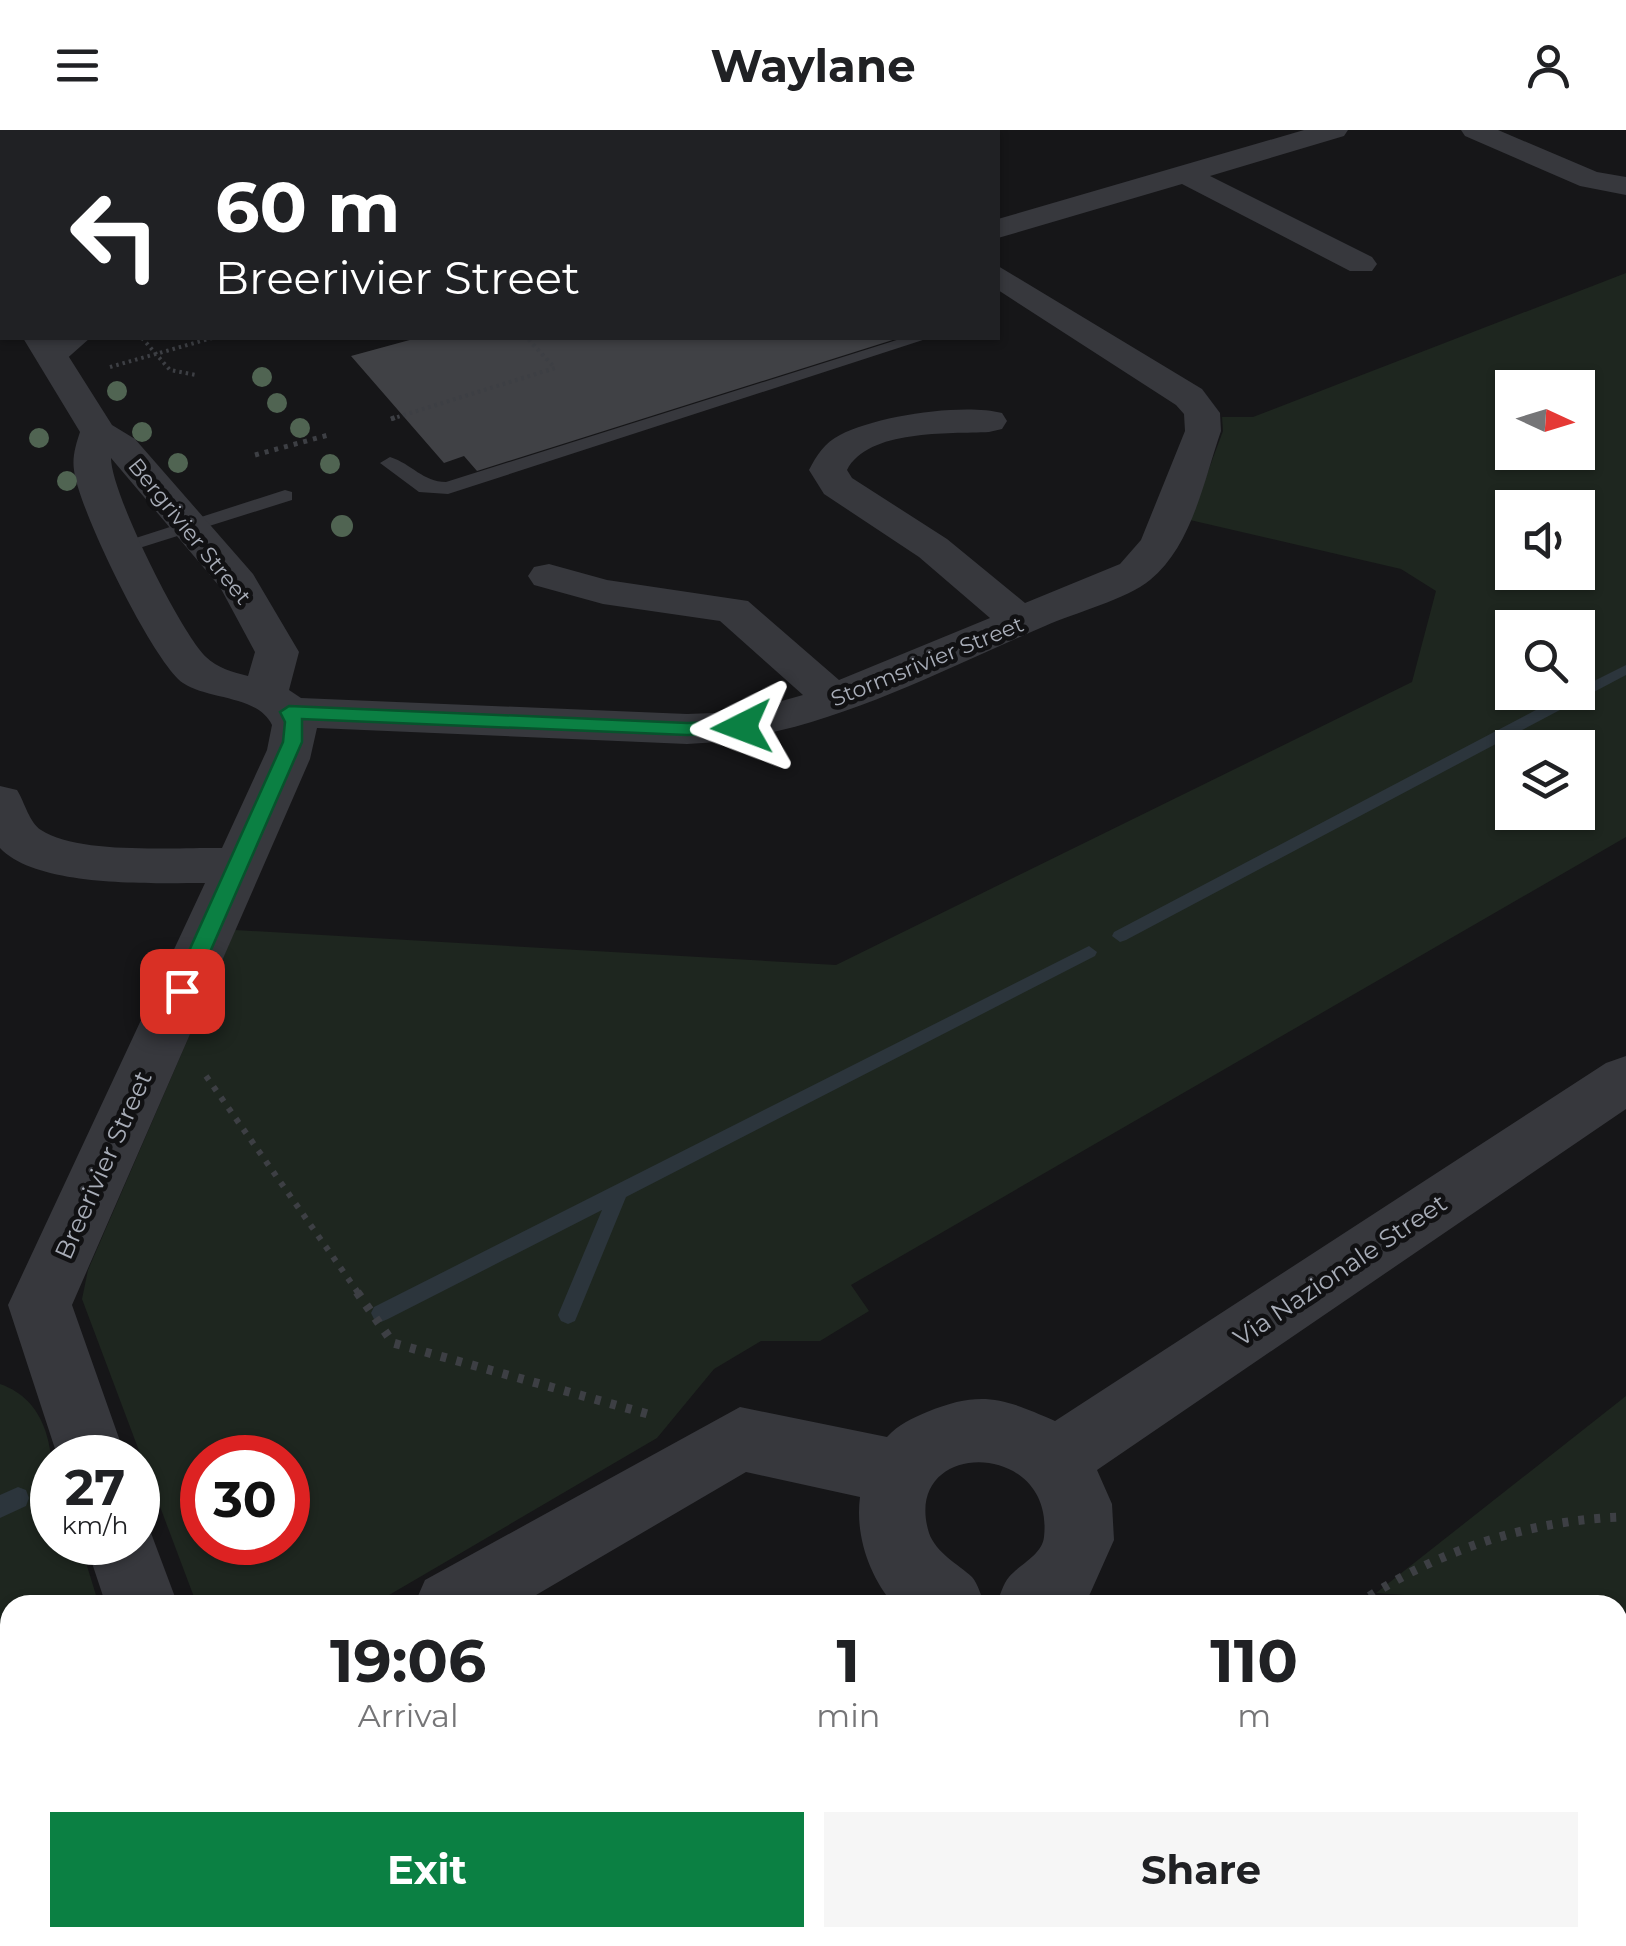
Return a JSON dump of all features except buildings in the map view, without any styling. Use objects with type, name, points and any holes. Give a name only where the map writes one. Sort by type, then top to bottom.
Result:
[{"type":"street","points":[[1000,229],[1334,130]]},
{"type":"street","points":[[1475,130],[1590,180],[1626,186]]},
{"type":"street","points":[[1184,174],[1361,264]]},
{"type":"street","name":"Stormsrivier Street","points":[[277,705],[714,729],[774,720],[834,699],[1119,581],[1146,564],[1160,544],[1204,422],[1188,397],[1000,277]]},
{"type":"street","name":"Bergrivier Street","points":[[57,352],[98,432],[122,447],[185,527],[238,583],[277,652],[277,705],[191,668],[125,545],[93,474],[98,432]]},
{"type":"street","points":[[989,421],[902,427],[845,448],[836,454],[828,470],[838,486],[934,548],[1022,622]]},
{"type":"street","points":[[549,576],[603,592],[733,610],[834,699]]},
{"type":"street","name":"Breerivier Street","points":[[80,1435],[20,1314],[168,1022],[292,742],[294,722],[277,705]]},
{"type":"street","points":[[0,802],[11,831],[24,843],[59,858],[239,866]]},
{"type":"street","name":"Via Nazionale Street","points":[[1054,1460],[1626,1079]]},
{"type":"street","points":[[934,1595],[903,1563],[892,1516],[902,1473],[919,1450],[943,1434],[972,1427],[1001,1430],[1030,1440],[1054,1460],[1072,1486],[1079,1548],[1068,1576],[1051,1595]]},
{"type":"street","points":[[467,1595],[740,1439],[902,1473]]},
{"type":"street","points":[[128,1565],[139,1595]]},
{"type":"lane","points":[[390,464],[426,488],[448,488],[914,340]]},
{"type":"lane","points":[[125,545],[285,496]]},
{"type":"path","points":[[143,340],[170,370],[196,374]]},
{"type":"path","points":[[57,352],[152,353],[204,340]]},
{"type":"path","points":[[391,419],[555,368],[530,340]]},
{"type":"path","points":[[255,455],[332,434]]},
{"type":"path","points":[[168,1022],[393,1343],[740,1439]]},
{"type":"path","points":[[1372,1595],[1396,1580],[1541,1525],[1582,1518],[1626,1518]]},
{"type":"shaded area","points":[[1626,273],[1626,837],[851,1285],[869,1311],[820,1341],[761,1341],[714,1369],[657,1438],[389,1595],[193,1595],[182,1565],[310,1565],[310,1435],[180,1435],[180,1560],[160,1507],[160,1435],[133,1435],[82,1299],[88,1270],[235,930],[836,965],[1412,682],[1436,591],[1401,569],[1190,520],[1223,431],[1222,417],[1253,417]]},
{"type":"shaded area","points":[[0,1384],[21,1395],[36,1411],[46,1435],[30,1435],[30,1565],[87,1565],[96,1595],[0,1595]]},
{"type":"shaded area","points":[[1626,1396],[1626,1595],[1376,1593]]},
{"type":"waterway","points":[[1120,936],[1626,669]]},
{"type":"waterway","points":[[381,1313],[1089,952]]},
{"type":"waterway","points":[[568,1315],[618,1193]]},
{"type":"waterway","points":[[0,1507],[18,1498]]},
{"type":"route","points":[[182,991],[292,742],[294,722],[289,712],[687,729],[742,727]]}]
